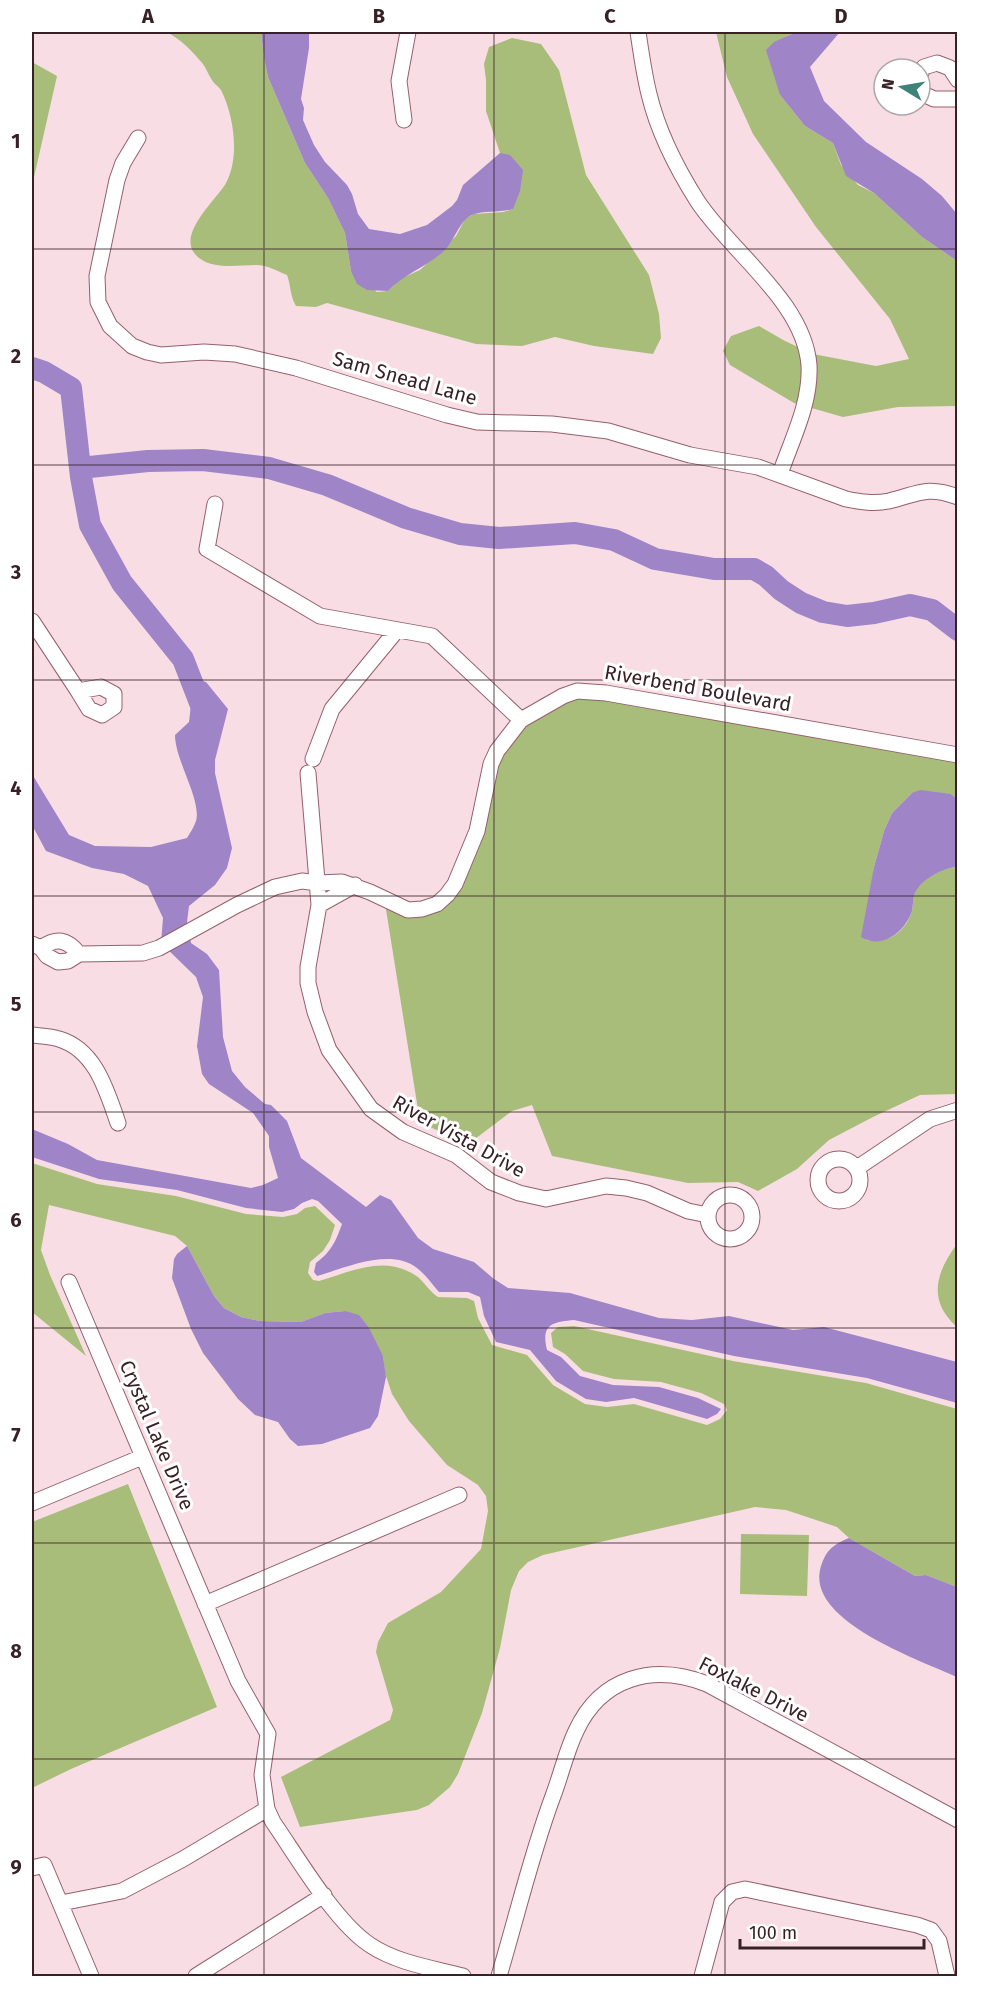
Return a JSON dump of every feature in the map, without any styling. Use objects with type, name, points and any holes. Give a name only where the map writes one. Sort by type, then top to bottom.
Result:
[{"type":"street","points":[[404,120],[399,81],[408,32]]},
{"type":"street","points":[[638,32],[651,103],[682,176],[721,233],[788,308],[802,334],[809,365],[808,392],[780,474]]},
{"type":"street","points":[[932,64],[936,63],[950,68],[957,80]]},
{"type":"street","points":[[932,98],[957,99]]},
{"type":"street","name":"Sam Snead Lane","points":[[138,138],[123,163],[115,187],[96,289],[98,302],[106,321],[120,337],[132,346],[161,355],[204,352],[235,354],[296,368],[447,415],[477,422],[552,424],[608,431],[690,455],[751,465],[846,500],[888,501],[930,490],[957,497]]},
{"type":"street","points":[[215,504],[207,549],[320,616],[432,636],[522,720]]},
{"type":"street","points":[[32,621],[78,691]]},
{"type":"street","name":"River Vista Drive","points":[[397,630],[332,709],[310,766],[319,905],[308,967],[308,983],[315,1012],[329,1050],[362,1099],[381,1118],[416,1140],[456,1155],[491,1182],[519,1193],[546,1199],[606,1186],[626,1188],[647,1193],[688,1211],[708,1215]]},
{"type":"street","name":"Riverbend Boulevard","points":[[36,946],[61,941],[71,944],[79,954],[143,953],[159,948],[275,887],[302,880],[355,885],[408,910],[422,909],[437,904],[455,884],[477,831],[497,751],[522,720],[563,696],[577,692],[591,691],[957,755]]},
{"type":"street","points":[[319,905],[355,885]]},
{"type":"street","points":[[32,1035],[58,1039],[72,1044],[83,1053],[99,1076],[118,1123]]},
{"type":"street","points":[[857,1168],[930,1119],[957,1110]]},
{"type":"street","name":"Crystal Lake Drive","points":[[69,1282],[243,1691],[268,1734],[262,1775],[267,1809],[273,1822],[324,1895],[350,1928],[369,1945],[396,1957],[462,1977]]},
{"type":"street","points":[[32,1503],[142,1457]]},
{"type":"street","points":[[205,1604],[459,1495]]},
{"type":"street","name":"Foxlake Drive","points":[[499,1977],[540,1828],[575,1732],[594,1703],[608,1691],[632,1679],[658,1673],[674,1674],[706,1684],[957,1821]]},
{"type":"street","points":[[61,1903],[122,1892],[267,1809]]},
{"type":"street","points":[[32,1868],[44,1865],[91,1977]]},
{"type":"street","points":[[702,1977],[722,1902],[732,1892],[745,1889],[917,1925],[931,1930],[939,1941],[947,1977]]},
{"type":"street","points":[[196,1977],[324,1895]]},
{"type":"green space","points":[[166,32],[261,32],[268,77],[305,163],[328,198],[345,233],[351,271],[377,292],[388,291],[402,278],[420,270],[456,236],[465,219],[474,214],[513,209],[500,153],[486,111],[484,64],[489,47],[512,38],[541,44],[559,70],[586,175],[649,275],[659,314],[661,338],[653,354],[594,346],[555,337],[522,346],[476,344],[327,303],[316,307],[296,306],[287,275],[260,265],[224,266],[201,259],[191,246],[191,236],[201,216],[226,183],[233,161],[234,136],[226,100],[221,90],[203,64],[186,46]]},
{"type":"green space","points":[[716,32],[797,32],[786,37],[780,95],[805,126],[833,143],[841,165],[858,185],[874,193],[922,237],[957,261],[957,406],[898,407],[843,417],[794,403],[730,365],[723,351],[731,336],[759,326],[813,354],[876,366],[909,359],[890,319],[816,227],[753,134],[727,77]]},
{"type":"green space","points":[[32,62],[57,76],[32,186]]},
{"type":"green space","points":[[568,686],[706,704],[957,753],[957,799],[951,794],[912,793],[892,813],[884,831],[874,867],[866,940],[881,940],[900,931],[909,919],[918,887],[933,875],[957,867],[957,1094],[920,1095],[873,1117],[829,1140],[797,1169],[758,1191],[738,1182],[688,1183],[552,1156],[532,1105],[512,1111],[467,1145],[420,1122],[384,897],[416,903],[436,897],[444,891],[520,715],[542,698]]},
{"type":"green space","points":[[32,1163],[97,1184],[176,1196],[246,1214],[283,1217],[315,1206],[335,1225],[323,1251],[310,1262],[308,1273],[313,1280],[319,1281],[369,1267],[393,1267],[406,1270],[418,1277],[438,1297],[467,1298],[474,1301],[478,1318],[492,1345],[527,1355],[553,1385],[585,1404],[607,1407],[634,1404],[707,1425],[720,1419],[727,1410],[724,1404],[701,1393],[661,1382],[614,1379],[583,1371],[565,1354],[553,1347],[551,1333],[558,1327],[574,1326],[733,1361],[866,1383],[957,1409],[957,1587],[926,1575],[915,1576],[849,1538],[837,1527],[786,1510],[755,1507],[543,1555],[528,1562],[519,1571],[511,1590],[500,1648],[482,1713],[458,1774],[450,1787],[429,1805],[417,1810],[300,1827],[281,1777],[390,1720],[393,1710],[376,1652],[378,1642],[388,1623],[441,1592],[481,1549],[488,1511],[486,1496],[478,1485],[447,1465],[409,1421],[392,1394],[385,1373],[383,1356],[345,1311],[325,1313],[301,1322],[260,1321],[241,1317],[224,1308],[214,1296],[187,1246],[175,1236],[49,1205],[41,1250],[86,1356],[32,1312]]},
{"type":"green space","points":[[957,1244],[957,1327],[941,1307],[938,1286],[944,1265]]},
{"type":"green space","points":[[128,1484],[217,1707],[32,1788],[32,1522]]},
{"type":"green space","points":[[741,1534],[809,1535],[807,1596],[740,1594]]},
{"type":"shaded area","points":[[261,32],[309,32],[309,48],[301,99],[304,108],[303,120],[314,145],[325,162],[347,185],[358,214],[369,229],[400,234],[427,225],[452,206],[463,185],[500,153],[510,155],[523,170],[520,191],[513,209],[472,215],[460,226],[444,251],[388,291],[367,290],[357,284],[351,271],[345,233],[328,198],[305,163],[268,77]]},
{"type":"shaded area","points":[[797,32],[840,32],[810,67],[824,101],[866,142],[922,179],[942,196],[957,214],[957,261],[922,237],[874,193],[846,176],[833,143],[805,126],[780,95],[766,50],[774,42]]},
{"type":"shaded area","points":[[194,679],[206,682],[228,709],[215,760],[215,773],[232,848],[227,868],[215,885],[189,906],[187,922],[191,943],[207,954],[219,970],[223,1037],[232,1071],[245,1087],[265,1104],[271,1105],[287,1121],[301,1158],[366,1207],[380,1195],[391,1200],[418,1238],[433,1249],[474,1262],[508,1288],[570,1293],[659,1318],[692,1320],[729,1316],[793,1330],[824,1327],[957,1362],[957,1403],[867,1378],[734,1356],[574,1320],[559,1322],[547,1330],[545,1342],[547,1350],[561,1357],[580,1376],[613,1385],[659,1387],[698,1398],[721,1409],[707,1419],[634,1398],[606,1402],[586,1399],[556,1381],[530,1350],[496,1342],[484,1316],[480,1297],[468,1292],[439,1292],[420,1270],[406,1262],[394,1259],[367,1261],[317,1276],[314,1272],[316,1263],[332,1246],[342,1224],[318,1201],[312,1199],[294,1209],[282,1212],[246,1208],[177,1190],[99,1179],[32,1157],[32,1129],[68,1144],[97,1160],[251,1188],[278,1178],[269,1147],[269,1136],[253,1113],[209,1084],[202,1074],[197,1046],[203,997],[196,977],[161,943],[163,918],[148,886],[124,874],[92,868],[46,851],[32,825],[32,774],[69,835],[95,846],[151,847],[187,838],[196,821],[197,813],[179,756],[175,735],[189,722]]},
{"type":"shaded area","points":[[920,790],[951,794],[957,799],[957,867],[939,872],[922,883],[915,893],[909,919],[892,937],[885,940],[869,940],[861,937],[874,867],[884,831],[892,813],[912,793]]},
{"type":"shaded area","points":[[187,1246],[214,1296],[224,1308],[241,1317],[260,1321],[301,1322],[325,1313],[345,1311],[359,1315],[369,1328],[383,1356],[386,1377],[378,1416],[370,1428],[322,1444],[298,1446],[278,1422],[255,1415],[238,1399],[203,1353],[191,1329],[172,1278],[174,1259]]},
{"type":"shaded area","points":[[849,1538],[915,1576],[926,1575],[957,1587],[957,1677],[870,1637],[832,1606],[821,1589],[820,1570],[830,1550]]},
{"type":"waterway","points":[[32,368],[44,372],[71,388],[81,477],[90,525],[122,583],[183,659],[204,713]]},
{"type":"waterway","points":[[80,468],[148,461],[203,460],[269,468],[327,485],[406,518],[460,534],[499,538],[575,533],[614,540],[655,559],[714,569],[754,569],[801,603],[823,612],[847,616],[910,605],[932,610],[958,630]]}]
